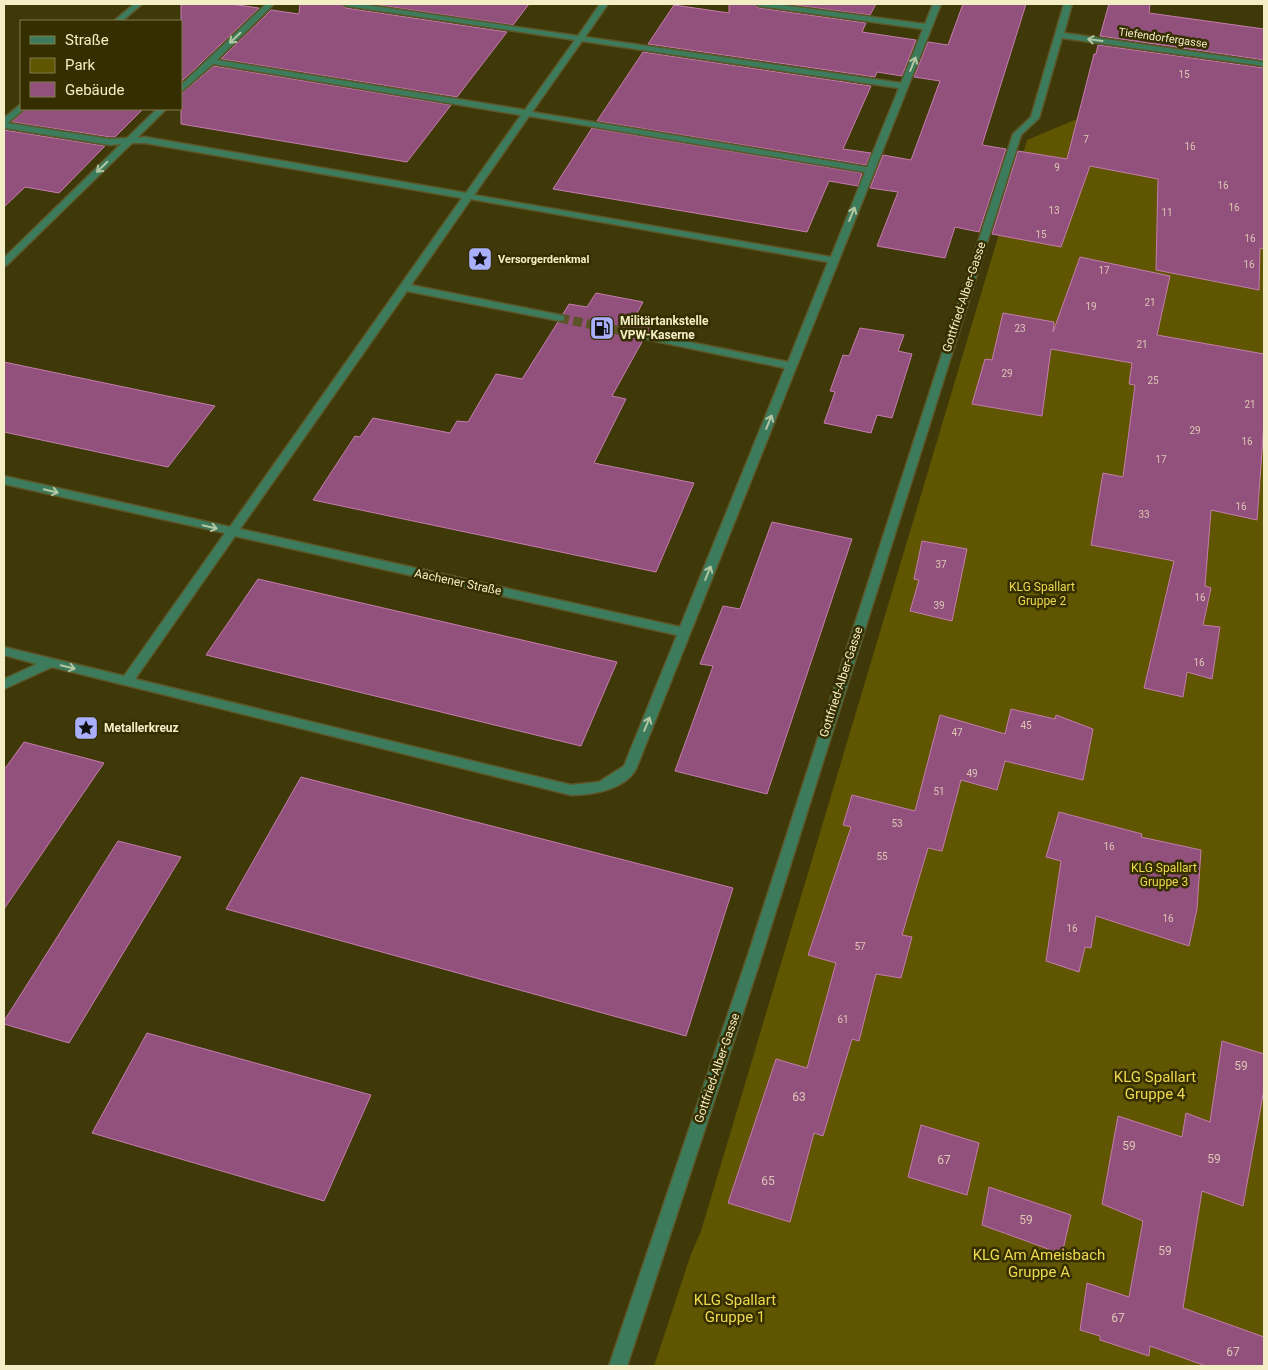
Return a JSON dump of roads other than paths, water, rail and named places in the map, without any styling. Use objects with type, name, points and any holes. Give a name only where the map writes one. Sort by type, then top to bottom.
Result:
[{"type":"street","points":[[119,20],[138,4]]},
{"type":"street","points":[[182,89],[270,4]]},
{"type":"street","points":[[346,4],[904,86]]},
{"type":"street","points":[[126,682],[604,4]]},
{"type":"street","points":[[759,4],[928,27]]},
{"type":"street","points":[[4,651],[571,790],[595,790],[616,780],[629,769],[937,4]]},
{"type":"street","name":"Gottfried-Alber-Gasse","points":[[618,1366],[754,955],[1017,134],[1035,118],[1068,4]]},
{"type":"street","name":"Tiefendorfergasse","points":[[1059,34],[1264,64]]},
{"type":"street","points":[[211,61],[870,170]]},
{"type":"street","points":[[4,124],[20,108]]},
{"type":"street","points":[[4,263],[161,110]]},
{"type":"street","points":[[4,124],[110,142],[145,140],[834,260]]},
{"type":"street","points":[[404,287],[560,318]]},
{"type":"street","points":[[645,336],[792,366]]},
{"type":"street","name":"Aachener Straße","points":[[4,480],[684,632]]},
{"type":"street","points":[[4,684],[50,663]]},
{"type":"tunnel","points":[[560,318],[645,336]]},
{"type":"place","name":"Versorgerdenkmal","points":[[480,259]]},
{"type":"place","name":"Militärtankstelle VPW-Kaserne","points":[[602,328]]},
{"type":"place","name":"Metallerkreuz","points":[[86,728]]},
{"type":"park label","name":"KLG Spallart Gruppe 2","points":[[1042,594]]},
{"type":"park label","name":"KLG Spallart Gruppe 3","points":[[1164,875]]},
{"type":"park label","name":"KLG Spallart Gruppe 4","points":[[1155,1086]]},
{"type":"park label","name":"KLG Am Ameisbach Gruppe A","points":[[1039,1264]]},
{"type":"park label","name":"KLG Spallart Gruppe 1","points":[[735,1308]]}]
